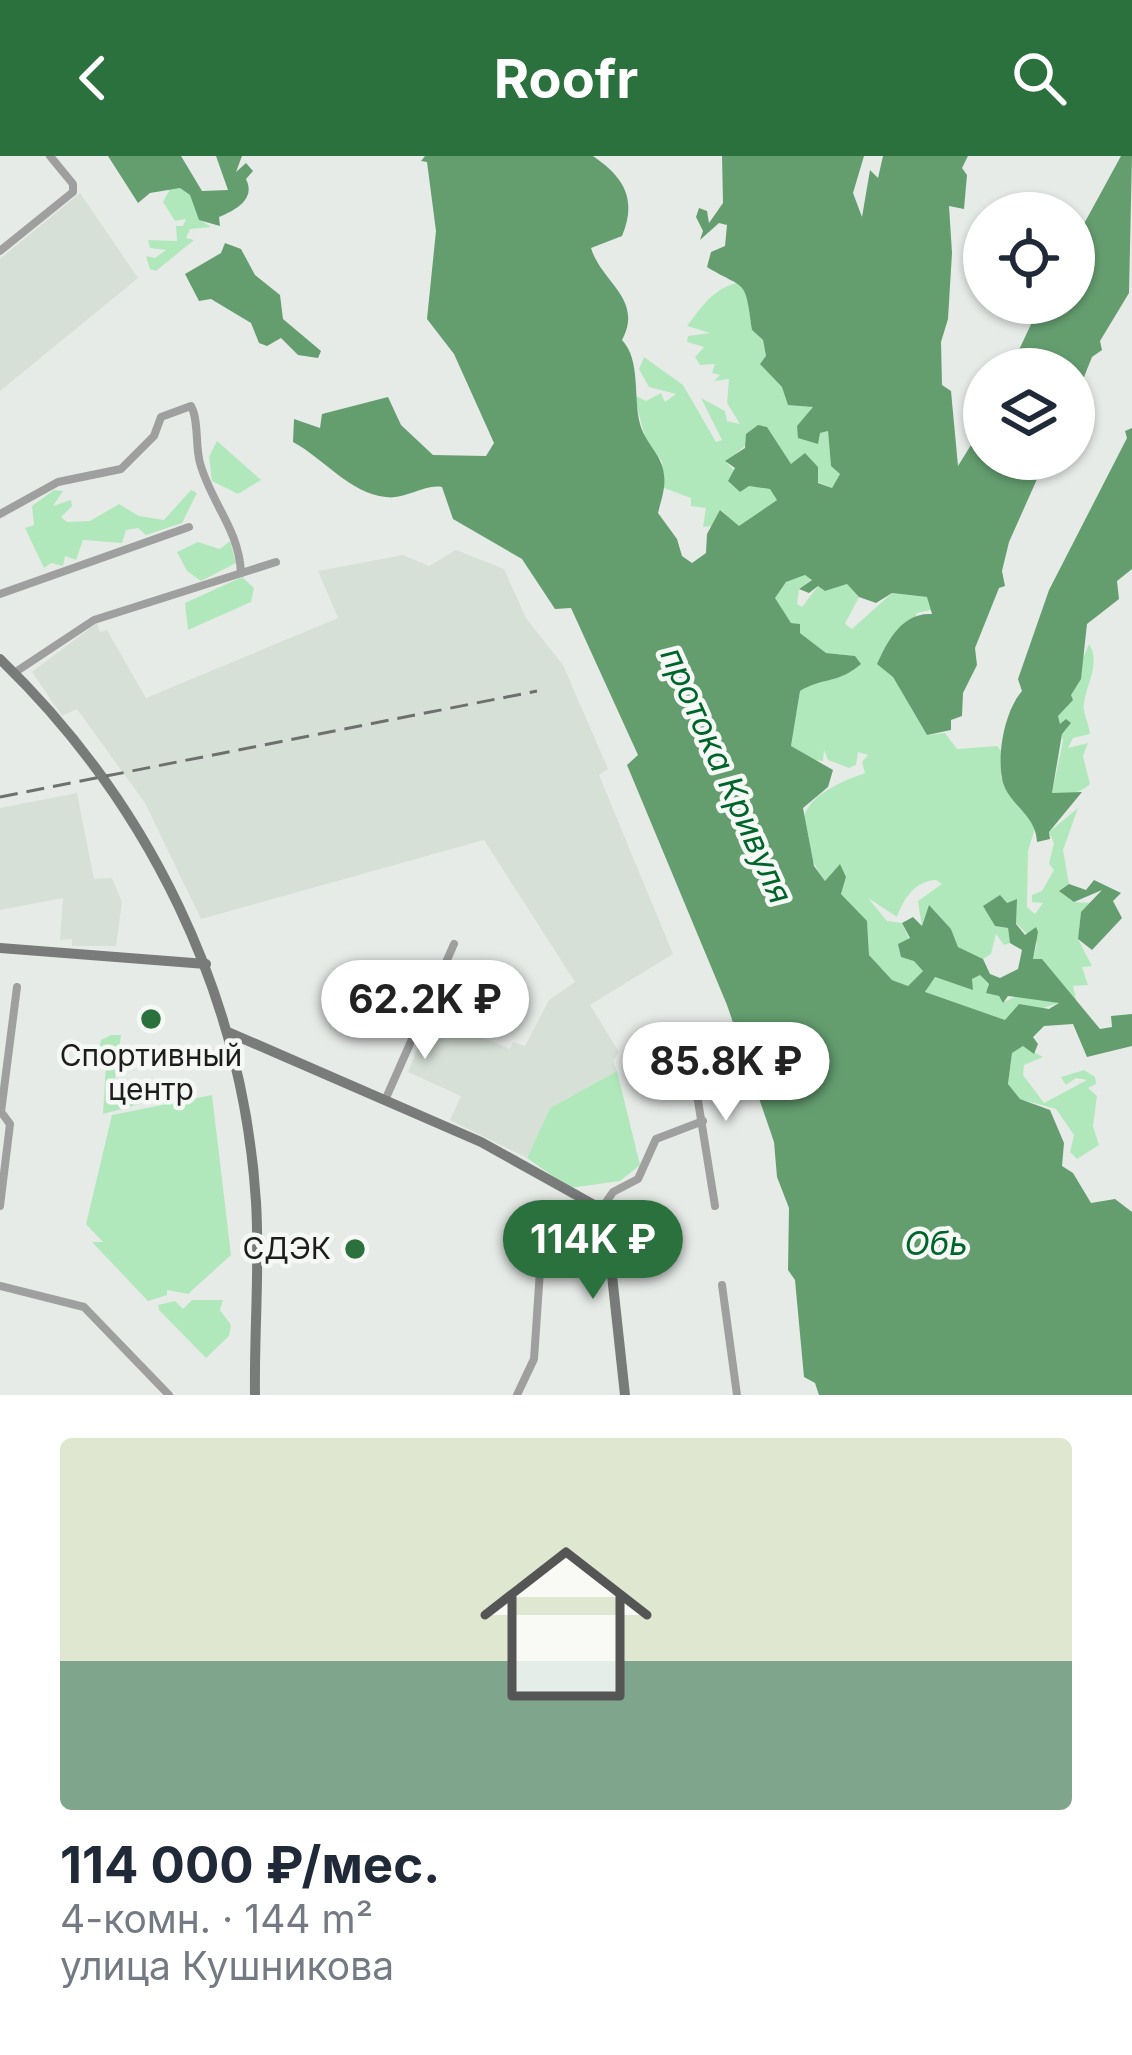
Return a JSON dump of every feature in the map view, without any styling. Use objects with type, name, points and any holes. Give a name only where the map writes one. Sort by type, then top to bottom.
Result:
[{"type":"street","points":[[0,251],[73,192],[74,184],[50,156]]},
{"type":"street","points":[[0,514],[58,482],[121,469],[154,436],[161,417],[191,406],[198,458],[208,490],[233,529],[241,573]]},
{"type":"street","points":[[0,594],[189,527]]},
{"type":"street","points":[[14,673],[94,620],[276,562]]},
{"type":"street","points":[[0,659],[84,750],[125,809],[206,964],[242,1093],[256,1202],[253,1395]]},
{"type":"street","points":[[386,1098],[454,944]]},
{"type":"street","points":[[0,948],[206,964]]},
{"type":"street","points":[[0,1206],[10,1124],[1,1112],[17,987]]},
{"type":"street","points":[[228,1031],[501,1152],[602,1208],[610,1227],[625,1395]]},
{"type":"street","points":[[678,1047],[694,1076],[715,1206]]},
{"type":"street","points":[[602,1208],[613,1192],[638,1179],[651,1146],[661,1136],[703,1121]]},
{"type":"street","points":[[518,1395],[534,1359],[541,1256]]},
{"type":"street","points":[[722,1285],[737,1395]]},
{"type":"street","points":[[0,1286],[84,1307],[169,1395]]},
{"type":"shaded area","points":[[180,188],[190,195],[199,219],[211,227],[190,229],[186,238],[194,240],[156,271],[150,269],[146,256],[155,258],[166,250],[150,248],[148,240],[177,241],[176,226],[183,226],[186,219],[175,221],[163,202],[170,189]]},
{"type":"shaded area","points":[[80,193],[138,278],[0,391],[0,259]]},
{"type":"shaded area","points":[[737,283],[746,289],[752,330],[763,340],[766,357],[761,364],[799,404],[813,407],[807,418],[820,433],[828,431],[831,466],[840,474],[832,488],[818,482],[818,467],[805,454],[791,465],[767,427],[726,462],[749,486],[771,489],[778,499],[739,527],[721,510],[712,526],[703,527],[706,508],[691,506],[691,498],[664,488],[662,461],[647,445],[634,395],[646,401],[661,393],[665,402],[676,394],[649,387],[639,369],[644,357],[683,385],[716,442],[722,440],[701,398],[725,411],[727,421],[740,424],[727,403],[729,379],[714,381],[720,375],[712,373],[715,364],[700,365],[695,357],[704,347],[687,342],[688,336],[710,333],[687,326],[714,295]]},
{"type":"shaded area","points":[[217,441],[261,480],[238,494],[212,481],[209,457]]},
{"type":"shaded area","points":[[54,490],[63,491],[53,506],[71,500],[72,506],[61,517],[67,522],[90,521],[119,504],[139,516],[164,520],[191,490],[197,493],[182,523],[146,535],[138,528],[126,530],[122,543],[83,540],[76,560],[65,556],[63,566],[51,563],[44,568],[25,528],[34,525],[32,506]]},
{"type":"shaded area","points":[[230,541],[236,563],[201,581],[187,571],[177,552],[198,542],[220,549]]},
{"type":"shaded area","points":[[456,550],[504,569],[526,618],[563,665],[608,769],[599,775],[673,954],[590,1005],[619,1052],[613,1061],[617,1071],[550,1108],[527,1158],[450,1120],[461,1096],[408,1072],[431,1016],[510,1049],[513,1042],[525,1046],[549,1000],[575,982],[484,840],[201,919],[145,803],[77,709],[62,716],[32,672],[97,623],[100,632],[107,630],[146,698],[338,618],[318,571],[403,555],[429,566]]},
{"type":"shaded area","points":[[805,575],[812,579],[799,589],[797,604],[802,607],[818,586],[825,591],[847,584],[859,597],[845,624],[852,629],[892,593],[927,597],[935,609],[917,613],[893,677],[927,735],[945,733],[957,749],[997,746],[1003,753],[1001,777],[1036,825],[1028,851],[1027,907],[1035,914],[1043,903],[1032,902],[1032,895],[1042,891],[1054,870],[1049,864],[1054,843],[1049,832],[1078,808],[1063,850],[1069,884],[1060,890],[1074,902],[1091,903],[1081,912],[1078,939],[1092,966],[1082,967],[1088,985],[1073,986],[1077,1004],[1042,959],[1033,959],[1037,944],[1016,923],[1007,903],[984,907],[995,926],[1008,928],[1010,943],[1004,945],[996,934],[991,954],[983,959],[958,947],[951,929],[929,906],[922,928],[918,901],[942,884],[936,880],[911,892],[897,917],[868,898],[887,921],[902,923],[923,971],[908,986],[892,980],[869,955],[867,922],[841,894],[846,877],[839,865],[825,881],[805,841],[803,825],[814,800],[865,773],[862,762],[868,755],[858,752],[856,765],[849,768],[828,760],[824,750],[823,761],[807,759],[791,746],[800,691],[860,663],[854,656],[826,653],[800,633],[800,624],[791,623],[774,598],[786,582]]},
{"type":"shaded area","points":[[242,577],[254,588],[251,602],[188,630],[185,603]]},
{"type":"shaded area","points":[[1089,644],[1093,665],[1084,707],[1090,734],[1073,738],[1068,748],[1088,743],[1083,756],[1090,784],[1072,794],[1056,794],[1052,793],[1063,741],[1058,716]]},
{"type":"shaded area","points":[[77,793],[94,879],[112,878],[122,902],[116,946],[72,946],[72,939],[60,940],[63,898],[0,910],[0,808]]},
{"type":"shaded area","points":[[980,975],[1004,1002],[1021,994],[1059,1003],[1005,1020],[925,993],[934,977],[973,989],[971,979]]},
{"type":"shaded area","points":[[121,1035],[112,1099],[129,1100],[132,1083],[155,1087],[172,1080],[183,1085],[184,1092],[103,1114],[106,1064],[98,1056],[101,1040]]},
{"type":"shaded area","points":[[1023,1046],[1043,1057],[1024,1065],[1023,1075],[1044,1103],[1087,1080],[1076,1078],[1066,1085],[1061,1077],[1084,1070],[1095,1077],[1096,1084],[1088,1088],[1097,1096],[1093,1126],[1099,1145],[1077,1159],[1070,1152],[1074,1135],[1056,1109],[1020,1099],[1008,1084],[1012,1053]]},
{"type":"shaded area","points":[[617,1071],[640,1165],[620,1181],[570,1188],[527,1158],[550,1108]]},
{"type":"shaded area","points":[[212,1095],[231,1255],[188,1294],[167,1290],[167,1295],[148,1301],[92,1242],[103,1242],[86,1224],[112,1115]]},
{"type":"shaded area","points":[[192,1300],[223,1300],[220,1310],[231,1325],[229,1336],[206,1358],[159,1310],[158,1305],[175,1301],[183,1309]]},
{"type":"water","points":[[108,156],[181,156],[202,191],[228,190],[216,156],[242,156],[236,172],[246,163],[253,171],[246,179],[246,198],[219,217],[220,226],[199,220],[190,195],[180,188],[150,193],[138,203]]},
{"type":"water","name":"Обь","points":[[425,156],[593,156],[620,181],[628,201],[622,236],[591,248],[628,313],[622,340],[634,368],[640,424],[664,475],[658,513],[677,539],[682,556],[692,563],[706,553],[707,534],[720,510],[739,526],[777,500],[770,489],[749,486],[740,492],[728,481],[735,468],[725,461],[745,448],[746,434],[758,425],[767,427],[791,464],[805,453],[818,467],[818,483],[832,488],[840,474],[831,466],[828,431],[820,433],[818,444],[798,438],[797,426],[813,407],[788,405],[782,387],[760,364],[766,356],[763,340],[752,330],[742,287],[707,267],[711,252],[725,246],[727,225],[719,223],[700,240],[703,231],[696,217],[699,208],[707,211],[709,223],[723,203],[722,156],[864,156],[853,193],[862,217],[870,170],[878,178],[883,156],[968,156],[962,168],[967,175],[963,209],[949,206],[952,253],[948,319],[941,342],[942,385],[951,391],[963,480],[1037,480],[1009,542],[1002,571],[1005,586],[999,588],[975,648],[977,665],[963,693],[962,716],[951,720],[951,730],[927,735],[893,677],[877,664],[903,624],[932,614],[927,597],[892,593],[876,603],[859,597],[847,584],[825,591],[818,586],[809,593],[799,589],[812,580],[805,575],[786,582],[775,598],[791,623],[800,624],[800,633],[826,653],[855,656],[861,664],[800,691],[791,746],[833,770],[828,787],[803,808],[814,866],[825,881],[840,864],[846,877],[841,894],[867,921],[869,955],[892,980],[908,986],[923,971],[914,961],[901,957],[898,944],[910,938],[902,923],[913,917],[922,926],[929,905],[951,929],[958,947],[983,959],[990,974],[1000,978],[1018,969],[1022,950],[1010,943],[1008,928],[995,926],[983,906],[1000,895],[1007,903],[1017,899],[1016,924],[1025,935],[1036,927],[1033,959],[1042,959],[1100,1029],[1112,1027],[1111,1016],[1132,1014],[1132,1046],[1087,1057],[1073,1024],[1044,1026],[1033,1037],[1038,1044],[1034,1054],[1023,1046],[1012,1053],[1008,1084],[1020,1099],[1050,1110],[1064,1143],[1062,1166],[1073,1173],[1091,1203],[1115,1199],[1132,1212],[1132,1395],[819,1395],[815,1383],[804,1377],[795,1280],[788,1270],[789,1208],[777,1177],[774,1142],[727,1005],[627,765],[638,755],[571,608],[555,609],[522,559],[453,519],[442,487],[393,497],[373,494],[349,483],[293,442],[294,419],[320,428],[322,414],[388,397],[401,425],[433,455],[486,456],[494,443],[454,354],[427,319],[436,231],[427,162],[421,161]],"holes":[[[980,975],[989,984],[986,993],[999,996],[1003,1003],[1008,996],[1059,1003],[1049,1009],[1019,1004],[1005,1020],[925,992],[935,977],[973,990],[972,979]]]},
{"type":"water","points":[[1121,156],[1132,156],[1129,293],[1100,341],[1102,350],[1095,355],[1095,348],[1020,348],[1031,324],[1095,324],[1095,204]]},
{"type":"water","points":[[225,243],[241,249],[255,275],[280,295],[283,319],[321,351],[318,358],[298,355],[281,338],[267,346],[259,343],[251,323],[211,299],[199,301],[185,274],[221,253]]},
{"type":"water","points":[[1132,428],[1132,569],[1117,581],[1119,599],[1087,624],[1081,679],[1071,695],[1073,700],[1058,716],[1060,724],[1066,719],[1071,723],[1062,734],[1052,793],[1082,792],[1049,832],[1050,839],[1037,842],[1032,823],[1005,787],[1001,767],[1004,731],[1022,691],[1018,679],[1049,590],[1127,438],[1125,431]]},
{"type":"water","points":[[1094,880],[1121,893],[1113,901],[1122,918],[1092,950],[1078,939],[1081,912],[1102,890],[1074,902],[1059,891],[1069,884],[1086,890]]},
{"type":"railway","points":[[0,797],[537,691]]},
{"type":"place","name":"Спортивный центр","points":[[151,1019]]},
{"type":"place","name":"СДЭК","points":[[355,1249]]},
{"type":"water label","name":"протока Кривуля","points":[[727,775]]}]
